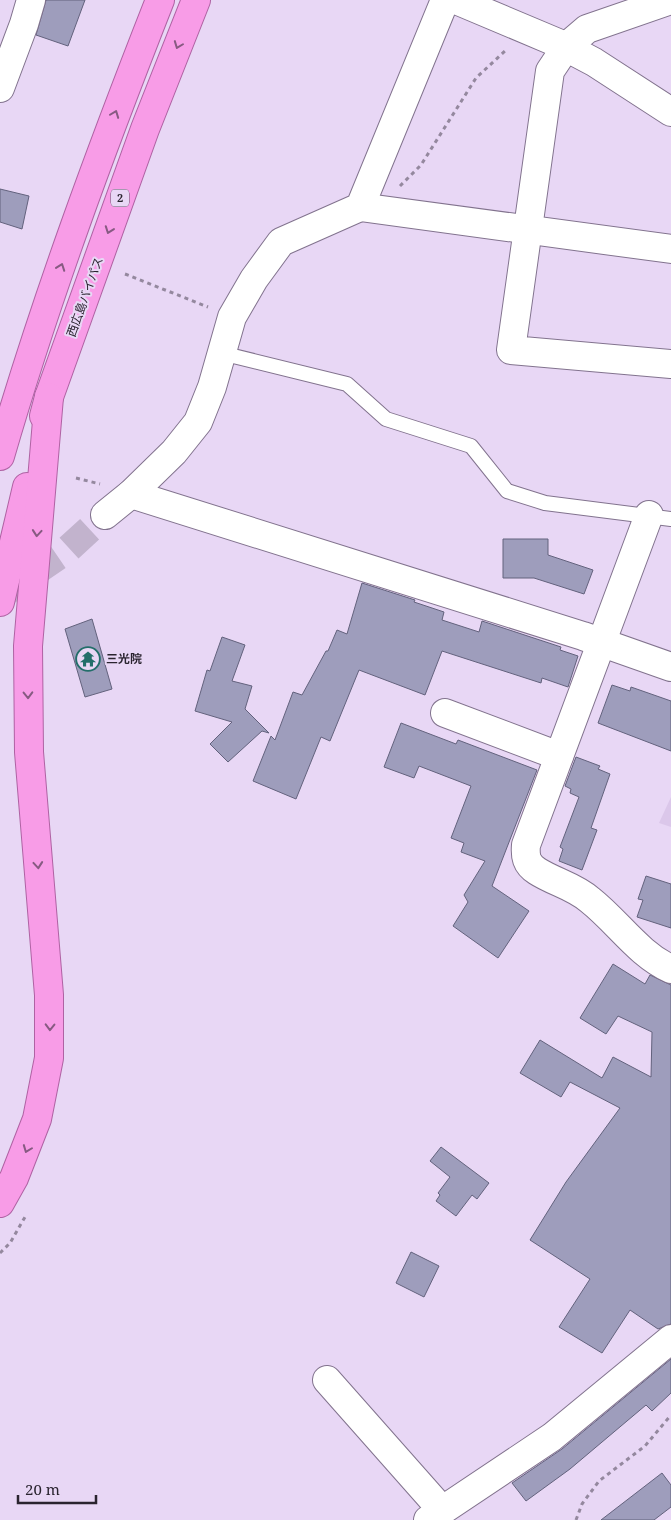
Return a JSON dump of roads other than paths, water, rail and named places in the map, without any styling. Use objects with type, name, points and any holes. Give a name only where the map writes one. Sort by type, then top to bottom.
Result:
[{"type":"highway","points":[[0,423],[44,313],[114,118],[160,0]]},
{"type":"highway","name":"西広島バイパス","points":[[0,602],[49,397],[145,129],[196,0]]},
{"type":"highway","points":[[0,456],[44,313]]},
{"type":"highway","points":[[0,1203],[14,1178],[37,1119],[45,1089],[51,1026],[30,776],[28,646],[49,397]]},
{"type":"street","points":[[0,88],[31,0]]},
{"type":"street","points":[[360,207],[445,0]]},
{"type":"street","points":[[456,0],[566,47],[601,66],[671,112]]},
{"type":"street","points":[[671,0],[587,29],[566,47],[550,71],[511,350],[671,364]]},
{"type":"street","points":[[105,515],[131,494],[174,452],[198,422],[206,405],[232,317],[254,279],[282,242],[360,207],[671,249]]},
{"type":"street","points":[[131,494],[601,642],[671,667]]},
{"type":"street","points":[[660,517],[601,642],[526,845],[525,856],[530,866],[589,898],[649,956],[671,969]]},
{"type":"street","points":[[445,713],[559,756]]},
{"type":"street","points":[[327,1380],[435,1515],[552,1437],[671,1339]]},
{"type":"lane","points":[[221,353],[347,384],[386,419],[471,446],[507,491],[545,503],[660,517]]},
{"type":"tunnel","points":[[0,596],[67,550],[105,515]]},
{"type":"place","name":"三光院","points":[[88,659]]}]
